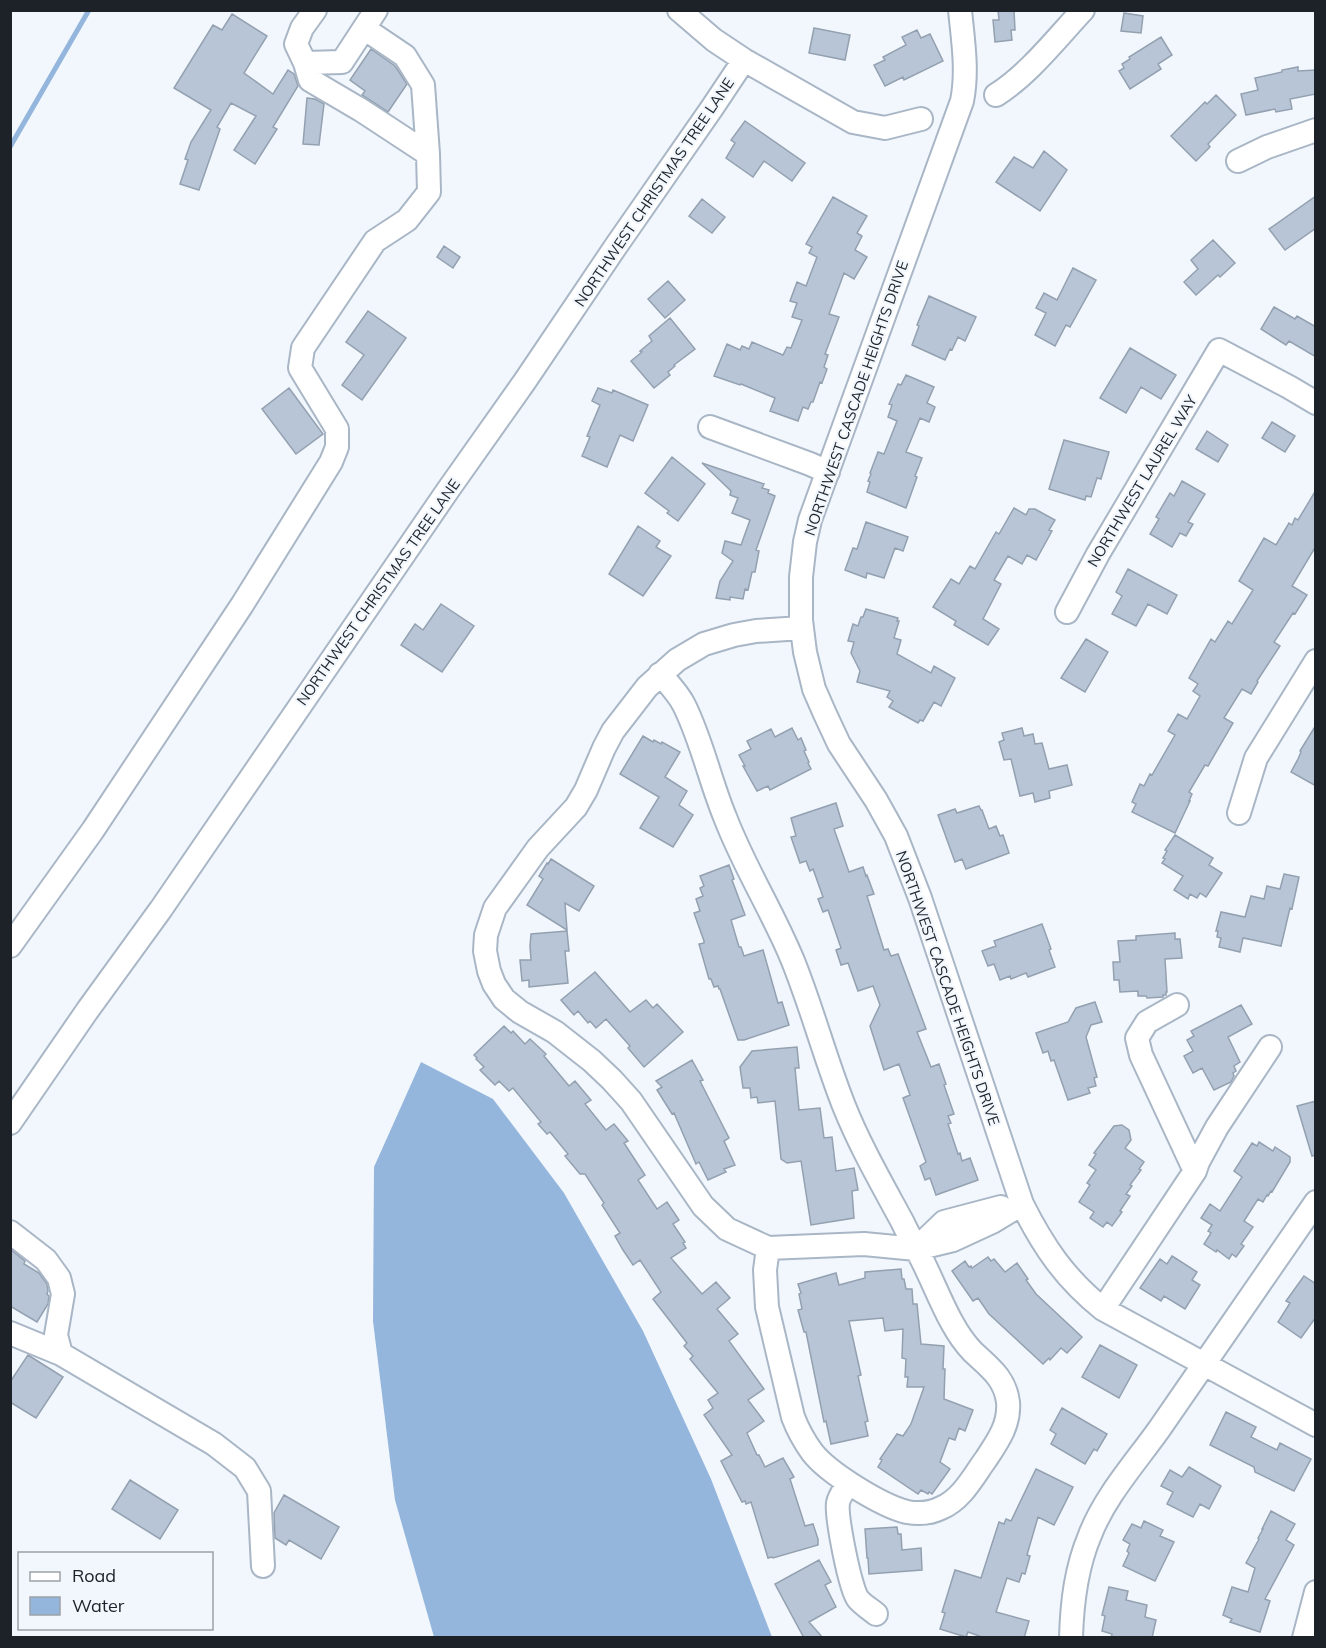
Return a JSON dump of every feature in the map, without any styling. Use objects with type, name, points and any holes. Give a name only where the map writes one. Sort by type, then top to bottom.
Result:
[{"type":"street","points":[[315,10],[302,28],[296,44],[310,80],[428,154]]},
{"type":"street","points":[[679,10],[714,40],[744,60],[853,122],[885,128],[921,119]]},
{"type":"street","name":"NORTHWEST CASCADE HEIGHTS DRIVE","points":[[960,10],[965,58],[963,101],[810,520],[805,542],[801,578],[802,628],[814,689],[839,744],[876,800],[896,836],[920,898],[1022,1204],[1046,1249],[1079,1289],[1103,1309],[1316,1425]]},
{"type":"street","points":[[996,95],[1022,75],[1083,10]]},
{"type":"street","points":[[10,946],[93,830],[236,614],[331,462],[337,447],[337,429],[300,368],[303,348],[375,241],[407,220],[429,192],[423,85],[405,56],[370,20],[342,62],[305,63]]},
{"type":"street","name":"NORTHWEST CHRISTMAS TREE LANE","points":[[10,1123],[161,909],[744,60]]},
{"type":"street","points":[[1238,160],[1316,130]]},
{"type":"street","name":"NORTHWEST LAUREL WAY","points":[[1067,612],[1098,554],[1219,350],[1316,403]]},
{"type":"street","points":[[710,427],[828,472]]},
{"type":"street","points":[[802,628],[756,632],[724,638],[704,645],[677,660],[647,687],[603,748],[576,807],[538,848],[495,908],[486,935],[485,951],[489,971],[504,999],[520,1012],[555,1032],[612,1080],[631,1101],[703,1206],[727,1229],[768,1248],[864,1244],[916,1249],[953,1240],[992,1222],[1022,1204]]},
{"type":"street","points":[[1239,813],[1256,758],[1315,664]]},
{"type":"street","points":[[660,674],[673,687],[684,704],[729,828],[793,961],[843,1105],[855,1132],[960,1336],[973,1352],[1000,1377],[1008,1400],[1004,1429],[964,1491],[949,1504],[938,1510],[921,1513],[903,1510],[849,1483],[826,1467],[813,1453],[799,1433],[793,1417],[767,1307],[765,1270],[768,1248]]},
{"type":"street","points":[[1177,1005],[1147,1022],[1137,1038],[1141,1055],[1195,1171]]},
{"type":"street","points":[[1103,1309],[1195,1171],[1197,1162],[1217,1127],[1270,1047]]},
{"type":"street","points":[[1071,1638],[1073,1596],[1079,1564],[1090,1533],[1105,1504],[1316,1202]]},
{"type":"street","points":[[10,1233],[46,1260],[59,1278],[63,1293],[56,1335],[61,1354]]},
{"type":"street","points":[[10,1333],[61,1354],[214,1444],[244,1468],[259,1491],[263,1566]]},
{"type":"street","points":[[849,1483],[837,1504],[840,1530],[853,1589],[858,1598],[876,1614]]},
{"type":"street","points":[[1304,1638],[1316,1592]]},
{"type":"water","points":[[421,1062],[493,1099],[564,1193],[643,1331],[711,1479],[772,1637],[434,1637],[395,1500],[373,1321],[374,1167]]},
{"type":"building","points":[[998,10],[1014,10],[1015,30],[1011,30],[1012,40],[995,42],[993,20],[999,20]]},
{"type":"building","points":[[1124,13],[1143,16],[1141,33],[1121,31]]},
{"type":"building","points":[[232,14],[267,36],[244,73],[273,94],[288,70],[294,74],[298,86],[273,127],[277,129],[255,164],[234,150],[256,116],[231,103],[217,127],[220,129],[199,190],[180,184],[191,142],[211,110],[174,88],[213,25],[222,30]]},
{"type":"building","points":[[814,28],[850,35],[845,60],[809,53]]},
{"type":"building","points":[[917,30],[921,38],[930,34],[943,61],[904,80],[903,77],[885,86],[874,65],[885,60],[883,57],[906,45],[902,37]]},
{"type":"building","points":[[1161,37],[1172,55],[1158,64],[1161,69],[1130,89],[1119,71],[1124,68],[1122,64]]},
{"type":"building","points":[[371,49],[395,66],[407,84],[388,112],[362,95],[365,91],[350,80]]},
{"type":"building","points":[[1298,67],[1298,71],[1316,70],[1316,94],[1290,99],[1292,109],[1276,112],[1275,109],[1246,115],[1241,94],[1258,90],[1255,78]]},
{"type":"building","points":[[1216,95],[1236,115],[1208,144],[1210,147],[1196,161],[1171,136],[1205,102],[1207,104]]},
{"type":"building","points":[[307,98],[324,104],[319,145],[303,144]]},
{"type":"building","points":[[745,121],[805,163],[792,181],[764,161],[753,177],[726,158],[735,143],[731,140]]},
{"type":"building","points":[[1044,151],[1067,170],[1040,211],[996,182],[1014,157],[1033,168]]},
{"type":"building","points":[[1316,196],[1316,228],[1285,250],[1269,229]]},
{"type":"building","points":[[833,197],[867,216],[857,233],[862,236],[855,250],[867,257],[854,279],[844,273],[829,314],[839,317],[825,354],[828,355],[824,367],[827,369],[813,402],[808,409],[803,407],[798,421],[770,411],[775,398],[714,376],[727,344],[740,350],[742,346],[749,349],[752,342],[783,355],[787,347],[791,348],[802,320],[792,317],[797,303],[790,301],[797,282],[806,286],[817,257],[809,253],[812,247],[806,244]]},
{"type":"building","points":[[702,199],[725,217],[712,233],[689,216]]},
{"type":"building","points":[[1213,240],[1235,263],[1196,295],[1184,282],[1198,269],[1191,260]]},
{"type":"building","points":[[444,246],[460,257],[453,268],[437,257]]},
{"type":"building","points":[[1073,268],[1096,280],[1070,327],[1066,325],[1055,346],[1035,335],[1046,313],[1036,308],[1044,293],[1057,300]]},
{"type":"building","points":[[668,281],[685,300],[665,318],[648,299]]},
{"type":"building","points":[[929,296],[976,317],[965,341],[958,337],[945,360],[912,345],[919,326],[917,325]]},
{"type":"building","points":[[1274,307],[1295,319],[1297,316],[1316,327],[1316,357],[1289,341],[1286,345],[1261,329]]},
{"type":"building","points":[[368,311],[406,338],[362,400],[342,385],[364,355],[346,342]]},
{"type":"building","points":[[670,318],[695,349],[674,365],[668,372],[670,375],[654,388],[631,361],[652,341],[649,336]]},
{"type":"building","points":[[1130,348],[1176,375],[1161,399],[1141,387],[1126,413],[1100,398]]},
{"type":"building","points":[[906,375],[934,387],[927,403],[935,407],[929,422],[920,418],[906,452],[922,458],[906,508],[867,492],[870,473],[878,452],[884,454],[897,421],[888,417],[892,405],[889,404],[898,384],[901,385]]},
{"type":"building","points":[[289,388],[323,434],[296,454],[262,409]]},
{"type":"building","points":[[598,388],[612,393],[613,390],[648,405],[633,441],[620,435],[607,467],[582,456],[590,437],[587,436],[600,405],[592,401]]},
{"type":"building","points":[[1272,422],[1295,436],[1285,452],[1262,438]]},
{"type":"building","points":[[1207,431],[1228,445],[1218,462],[1196,449]]},
{"type":"building","points":[[1064,440],[1109,452],[1101,479],[1097,478],[1091,497],[1086,496],[1085,500],[1049,489]]},
{"type":"building","points":[[672,457],[705,484],[678,521],[667,513],[669,511],[645,493]]},
{"type":"building","points":[[702,463],[764,484],[762,488],[769,490],[768,493],[775,496],[756,550],[759,551],[755,572],[752,572],[748,590],[745,589],[743,599],[716,598],[720,581],[733,561],[722,553],[725,541],[741,545],[750,520],[732,513],[738,498],[730,495],[731,491]]},
{"type":"building","points":[[1182,481],[1205,494],[1188,522],[1193,524],[1186,536],[1180,533],[1172,547],[1150,534],[1159,519],[1156,517],[1170,493],[1174,496]]},
{"type":"building","points":[[1316,490],[1316,546],[1292,586],[1307,595],[1274,642],[1280,646],[1251,694],[1242,689],[1224,718],[1233,723],[1208,766],[1205,765],[1189,792],[1192,794],[1190,801],[1175,833],[1132,812],[1136,804],[1132,802],[1140,784],[1144,786],[1150,774],[1152,775],[1175,735],[1168,731],[1178,714],[1187,719],[1200,696],[1193,691],[1198,684],[1189,678],[1211,639],[1215,642],[1228,621],[1232,624],[1253,590],[1239,581],[1264,538],[1276,545],[1289,523],[1292,525],[1295,518],[1298,520]]},
{"type":"building","points":[[1014,508],[1026,515],[1029,509],[1035,509],[1055,520],[1049,530],[1052,531],[1036,560],[1027,555],[1022,564],[1008,556],[994,580],[1001,584],[983,619],[999,629],[988,645],[954,625],[956,621],[933,607],[951,579],[959,584],[970,566],[975,569],[996,532],[999,534]]},
{"type":"building","points":[[866,522],[908,537],[903,551],[895,548],[884,578],[867,573],[866,578],[845,570],[853,548],[857,549]]},
{"type":"building","points":[[638,526],[660,541],[656,547],[671,556],[643,596],[609,574]]},
{"type":"building","points":[[1128,569],[1177,595],[1167,614],[1148,604],[1136,626],[1112,614],[1122,596],[1116,592]]},
{"type":"building","points":[[441,604],[474,626],[442,672],[401,645],[415,624],[423,630]]},
{"type":"building","points":[[866,609],[898,618],[894,638],[901,640],[897,654],[931,673],[934,666],[955,678],[941,706],[934,702],[923,721],[920,720],[918,723],[889,707],[893,701],[887,697],[890,691],[857,682],[860,671],[851,653],[854,642],[848,641],[853,624],[858,626]]},
{"type":"building","points":[[1086,639],[1108,652],[1085,692],[1061,678]]},
{"type":"building","points":[[1316,725],[1316,786],[1291,772],[1300,751]]},
{"type":"building","points":[[792,728],[798,740],[801,738],[811,769],[770,790],[768,786],[757,791],[739,755],[751,749],[747,741],[771,729],[775,737]]},
{"type":"building","points":[[1022,728],[1024,736],[1033,734],[1035,744],[1042,743],[1049,769],[1067,765],[1072,785],[1049,791],[1050,798],[1035,802],[1033,793],[1020,796],[1011,759],[1004,760],[999,742],[1004,740],[1002,733]]},
{"type":"building","points":[[643,736],[653,742],[654,740],[661,744],[662,742],[680,752],[665,777],[687,791],[679,805],[693,815],[673,847],[640,828],[659,797],[620,774]]},
{"type":"building","points":[[836,803],[843,826],[834,829],[849,872],[863,867],[867,875],[874,894],[867,896],[884,950],[888,949],[891,956],[898,954],[926,1029],[917,1032],[931,1067],[939,1064],[946,1084],[944,1085],[954,1114],[948,1116],[951,1123],[948,1124],[958,1154],[960,1153],[962,1161],[970,1158],[978,1180],[936,1195],[930,1178],[925,1180],[920,1166],[926,1162],[903,1098],[910,1095],[899,1064],[884,1070],[870,1026],[880,1005],[873,986],[858,991],[848,963],[841,965],[836,950],[841,948],[828,910],[823,912],[818,899],[823,897],[813,869],[810,871],[806,861],[800,863],[791,837],[796,836],[791,818]]},
{"type":"building","points":[[979,806],[989,829],[996,826],[1000,836],[1003,835],[1009,853],[966,869],[962,859],[955,862],[938,815],[955,809],[957,813]]},
{"type":"building","points":[[1175,835],[1213,858],[1209,865],[1222,873],[1206,897],[1200,893],[1197,898],[1190,894],[1188,899],[1174,890],[1183,876],[1162,863],[1167,851],[1165,850]]},
{"type":"building","points":[[551,859],[594,886],[579,911],[565,903],[567,930],[527,905],[543,879],[539,876]]},
{"type":"building","points":[[729,865],[745,915],[731,920],[739,947],[744,956],[763,950],[778,1003],[782,1002],[789,1025],[744,1040],[738,1040],[720,989],[718,986],[714,987],[709,979],[699,944],[704,941],[694,913],[700,911],[696,899],[703,896],[700,888],[704,886],[700,876]]},
{"type":"building","points":[[1284,874],[1299,877],[1281,946],[1243,938],[1240,952],[1219,947],[1221,938],[1217,937],[1218,931],[1216,931],[1221,912],[1245,917],[1251,896],[1264,899],[1267,886],[1280,889]]},
{"type":"building","points":[[1042,924],[1055,967],[1028,977],[1026,973],[1011,979],[1010,976],[1000,980],[994,964],[988,966],[982,951],[996,946],[994,941]]},
{"type":"building","points":[[567,931],[569,951],[565,951],[568,983],[529,987],[529,980],[522,981],[520,960],[531,960],[531,934]]},
{"type":"building","points":[[1175,933],[1175,939],[1180,939],[1182,958],[1165,959],[1166,995],[1147,998],[1138,996],[1138,991],[1120,992],[1119,980],[1114,980],[1113,962],[1120,962],[1118,941],[1136,940],[1136,936]]},
{"type":"building","points":[[595,972],[630,1012],[646,1000],[653,1008],[657,1004],[683,1032],[644,1067],[628,1048],[630,1046],[606,1019],[596,1028],[590,1021],[588,1023],[578,1011],[574,1015],[561,1000]]},
{"type":"building","points":[[1095,1002],[1102,1022],[1091,1025],[1086,1037],[1097,1077],[1094,1078],[1096,1086],[1088,1088],[1090,1093],[1068,1100],[1054,1060],[1051,1061],[1048,1051],[1043,1053],[1036,1033],[1068,1022],[1076,1008]]},
{"type":"building","points":[[1241,1005],[1252,1024],[1228,1037],[1240,1062],[1234,1066],[1236,1071],[1233,1073],[1231,1082],[1214,1090],[1202,1068],[1193,1073],[1184,1056],[1193,1051],[1187,1040],[1194,1036],[1191,1031]]},
{"type":"building","points":[[504,1026],[511,1033],[513,1031],[525,1044],[530,1039],[546,1054],[544,1056],[569,1086],[575,1081],[591,1100],[585,1104],[606,1130],[614,1124],[628,1141],[624,1143],[645,1175],[638,1180],[657,1209],[667,1202],[679,1220],[673,1224],[685,1242],[683,1243],[686,1248],[671,1258],[702,1294],[716,1282],[730,1298],[717,1309],[738,1334],[729,1341],[764,1389],[748,1400],[764,1421],[747,1433],[765,1467],[783,1458],[794,1477],[790,1479],[805,1526],[813,1524],[818,1545],[768,1558],[751,1502],[746,1504],[745,1501],[742,1502],[721,1461],[732,1455],[704,1415],[713,1408],[708,1400],[718,1393],[690,1359],[693,1356],[684,1346],[687,1343],[653,1299],[661,1292],[640,1260],[633,1265],[623,1250],[615,1236],[620,1233],[585,1174],[580,1174],[565,1156],[568,1154],[550,1132],[547,1134],[538,1124],[541,1122],[513,1088],[509,1091],[499,1081],[495,1085],[480,1070],[484,1067],[474,1055]]},
{"type":"building","points":[[797,1047],[799,1068],[795,1068],[799,1110],[820,1108],[824,1138],[832,1137],[836,1171],[854,1168],[858,1190],[852,1191],[854,1218],[811,1225],[801,1161],[787,1163],[781,1159],[775,1101],[758,1103],[757,1097],[751,1098],[750,1088],[743,1088],[740,1067],[752,1051]]},
{"type":"building","points":[[692,1060],[729,1138],[724,1141],[735,1165],[724,1169],[726,1172],[708,1180],[699,1162],[696,1164],[674,1113],[672,1114],[657,1090],[662,1087],[656,1081]]},
{"type":"building","points":[[1316,1101],[1316,1155],[1312,1156],[1297,1106]]},
{"type":"building","points":[[1122,1125],[1129,1130],[1131,1140],[1125,1148],[1144,1162],[1126,1194],[1130,1196],[1120,1211],[1122,1212],[1112,1226],[1107,1222],[1103,1227],[1090,1218],[1094,1212],[1079,1202],[1090,1185],[1087,1183],[1096,1170],[1089,1165],[1096,1154],[1094,1153],[1114,1126]]},
{"type":"building","points":[[1259,1142],[1273,1151],[1275,1147],[1290,1157],[1290,1162],[1272,1192],[1263,1202],[1258,1199],[1244,1221],[1253,1227],[1241,1244],[1244,1246],[1236,1257],[1232,1254],[1229,1259],[1204,1244],[1211,1233],[1208,1231],[1212,1225],[1201,1218],[1210,1204],[1220,1211],[1242,1177],[1234,1171],[1252,1143],[1257,1146]]},
{"type":"building","points":[[10,1249],[25,1261],[24,1264],[39,1273],[47,1284],[48,1304],[37,1322],[10,1306]]},
{"type":"building","points":[[1172,1256],[1197,1272],[1192,1280],[1200,1285],[1185,1309],[1164,1296],[1161,1301],[1140,1288],[1160,1259],[1167,1264]]},
{"type":"building","points":[[988,1257],[991,1261],[994,1259],[1005,1272],[1017,1263],[1036,1294],[1082,1337],[1067,1353],[1061,1348],[1043,1364],[989,1314],[978,1298],[973,1301],[952,1271],[965,1261],[972,1268]]},
{"type":"building","points":[[901,1269],[906,1289],[912,1289],[913,1304],[917,1304],[921,1344],[944,1346],[944,1399],[973,1410],[965,1431],[959,1428],[955,1440],[949,1438],[940,1462],[950,1469],[932,1494],[921,1490],[918,1494],[878,1467],[882,1460],[880,1459],[897,1434],[903,1436],[911,1424],[924,1387],[907,1387],[906,1359],[902,1358],[903,1329],[885,1331],[883,1318],[849,1321],[861,1375],[858,1376],[868,1421],[865,1422],[868,1436],[831,1444],[826,1421],[824,1422],[806,1332],[804,1332],[798,1310],[802,1309],[798,1284],[836,1273],[839,1285],[865,1278],[865,1272]]},
{"type":"building","points":[[1304,1276],[1316,1284],[1316,1317],[1301,1338],[1278,1322],[1290,1303],[1286,1301]]},
{"type":"building","points":[[1100,1345],[1137,1365],[1119,1398],[1082,1377]]},
{"type":"building","points":[[28,1355],[63,1377],[36,1418],[10,1402],[10,1382]]},
{"type":"building","points":[[1062,1408],[1107,1434],[1097,1451],[1094,1449],[1085,1464],[1051,1444],[1056,1434],[1050,1430]]},
{"type":"building","points":[[1226,1412],[1256,1427],[1251,1437],[1277,1450],[1280,1443],[1311,1459],[1294,1491],[1255,1472],[1254,1467],[1210,1445]]},
{"type":"building","points":[[1189,1467],[1221,1486],[1209,1509],[1200,1504],[1193,1517],[1167,1504],[1173,1492],[1161,1486],[1170,1470],[1182,1477]]},
{"type":"building","points":[[1036,1469],[1073,1487],[1054,1525],[1038,1517],[1027,1555],[1030,1556],[1025,1574],[1022,1573],[1019,1582],[1007,1578],[996,1612],[1029,1621],[1024,1638],[985,1638],[968,1632],[966,1637],[940,1629],[945,1613],[942,1612],[955,1570],[981,1578],[999,1522],[1004,1524],[1006,1519],[1011,1521]]},
{"type":"building","points":[[130,1480],[178,1510],[160,1539],[112,1509]]},
{"type":"building","points":[[284,1495],[339,1527],[321,1559],[289,1540],[286,1545],[275,1538],[274,1513]]},
{"type":"building","points":[[1271,1511],[1295,1524],[1286,1540],[1294,1545],[1265,1599],[1270,1601],[1260,1632],[1230,1622],[1232,1619],[1223,1615],[1232,1587],[1248,1592],[1255,1568],[1246,1563]]},
{"type":"building","points":[[1144,1521],[1163,1530],[1160,1536],[1174,1542],[1155,1581],[1123,1566],[1130,1544],[1123,1540],[1132,1524],[1141,1528]]},
{"type":"building","points":[[897,1527],[898,1534],[901,1534],[902,1550],[921,1548],[922,1570],[869,1574],[865,1529]]},
{"type":"building","points":[[819,1560],[831,1582],[825,1585],[836,1607],[809,1622],[823,1638],[804,1638],[775,1584]]},
{"type":"building","points":[[1109,1587],[1128,1591],[1126,1600],[1147,1605],[1145,1617],[1156,1620],[1152,1638],[1111,1638],[1112,1634],[1102,1631],[1105,1616],[1102,1615]]},
{"type":"waterway","points":[[10,147],[89,10]]}]
